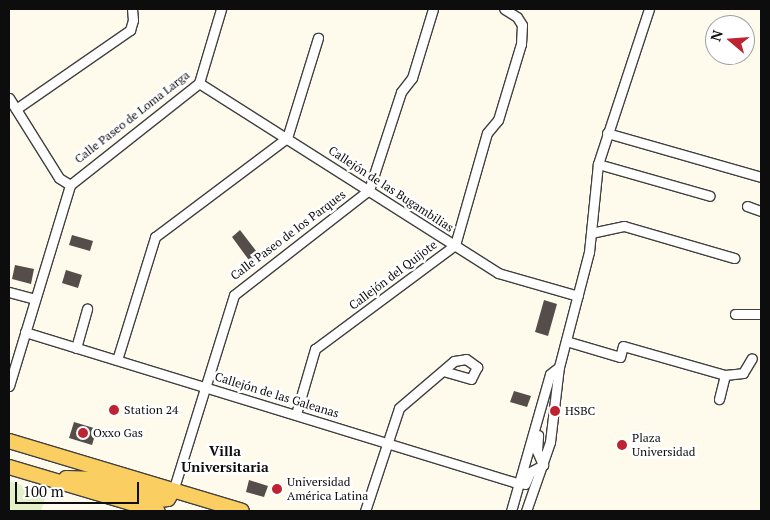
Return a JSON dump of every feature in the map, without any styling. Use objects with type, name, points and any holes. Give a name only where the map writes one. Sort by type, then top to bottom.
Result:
[{"type":"main road","points":[[9,441],[242,511]]},
{"type":"main road","points":[[9,467],[158,511]]},
{"type":"main road","points":[[47,478],[90,479],[159,500],[168,499],[173,491]]},
{"type":"street","points":[[16,109],[130,30],[133,20],[132,9]]},
{"type":"street","name":"Calle Paseo de Loma Larga","points":[[70,185],[199,83],[221,9]]},
{"type":"street","points":[[369,190],[401,92],[412,78],[433,9]]},
{"type":"street","name":"Callejón del Quijote","points":[[296,414],[315,349],[454,245],[486,134],[498,120],[521,44],[522,25],[517,17],[504,9]]},
{"type":"street","points":[[526,511],[543,465],[554,425],[559,367],[578,296],[591,233],[598,164],[649,9]]},
{"type":"street","points":[[117,360],[155,236],[287,138],[318,38]]},
{"type":"street","name":"Callejón de las Bugambilias","points":[[199,83],[498,273],[578,296]]},
{"type":"street","points":[[9,98],[59,178],[70,185],[9,386]]},
{"type":"street","points":[[607,133],[761,177]]},
{"type":"street","points":[[598,164],[710,196]]},
{"type":"street","name":"Calle Paseo de los Parques","points":[[173,491],[236,291],[369,190]]},
{"type":"street","points":[[747,206],[761,210]]},
{"type":"street","points":[[591,233],[624,226],[734,258]]},
{"type":"street","points":[[9,292],[36,299]]},
{"type":"street","points":[[76,348],[87,309]]},
{"type":"street","points":[[735,314],[761,314]]},
{"type":"street","name":"Callejón de las Galeanas","points":[[25,332],[520,484]]},
{"type":"street","points":[[566,341],[620,357],[623,346],[725,375],[743,374],[752,358]]},
{"type":"street","points":[[511,511],[550,374],[559,367]]},
{"type":"street","points":[[365,511],[399,408],[443,371]]},
{"type":"street","points":[[719,399],[725,375]]},
{"type":"street","points":[[537,422],[537,451],[543,465]]},
{"type":"street","points":[[511,511],[530,472],[543,465]]},
{"type":"green space","points":[[9,481],[43,492],[46,496],[41,511],[9,510]]},
{"type":"building","points":[[240,230],[260,256],[251,263],[232,237]]},
{"type":"building","points":[[72,235],[93,241],[90,251],[69,245]]},
{"type":"building","points":[[15,265],[34,269],[31,284],[12,279]]},
{"type":"building","points":[[66,270],[82,275],[78,288],[62,283]]},
{"type":"building","points":[[544,300],[557,304],[548,336],[535,332]]},
{"type":"building","points":[[514,391],[531,396],[527,407],[510,402]]},
{"type":"building","name":"Oxxo Gas","points":[[74,422],[97,429],[92,445],[69,438]]},
{"type":"building","points":[[249,480],[268,486],[264,497],[246,492]]},
{"type":"place","name":"Station 24","points":[[114,410]]},
{"type":"place","name":"HSBC","points":[[555,411]]},
{"type":"place","name":"Oxxo Gas","points":[[83,433]]},
{"type":"place","name":"Plaza Universidad","points":[[622,445]]},
{"type":"place","name":"Universidad América Latina","points":[[277,489]]},
{"type":"district","name":"Villa Universitaria","points":[[225,460]]}]
